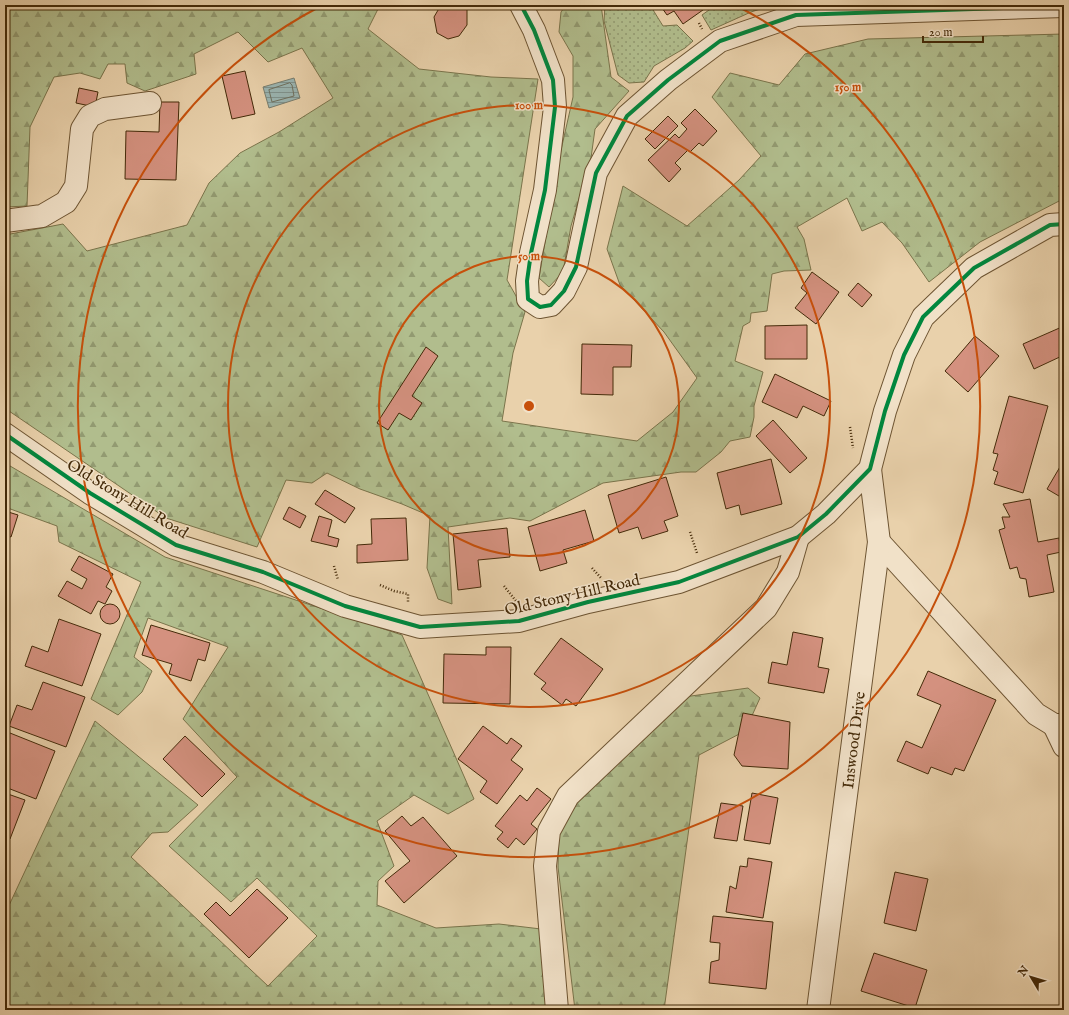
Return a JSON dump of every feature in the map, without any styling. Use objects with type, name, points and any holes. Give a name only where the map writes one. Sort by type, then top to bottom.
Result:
[{"type":"street","points":[[521,5],[534,30],[553,80],[554,107],[545,190],[527,281],[528,299],[540,307],[551,305],[564,291],[576,267],[596,173],[627,116],[668,80],[720,40],[796,15],[1064,6]]},
{"type":"street","points":[[5,221],[42,216],[66,202],[76,186],[82,129],[90,116],[105,109],[150,104]]},
{"type":"street","name":"Old Stony Hill Road","points":[[5,434],[90,493],[176,545],[262,572],[345,606],[420,627],[519,621],[588,602],[679,582],[798,537],[826,514],[870,469],[885,411],[904,355],[923,317],[974,268],[1050,225],[1064,224]]},
{"type":"street","name":"Inswood Drive","points":[[818,1010],[879,542],[870,469]]},
{"type":"street","points":[[557,1010],[545,866],[549,831],[568,796],[766,608],[788,572],[798,537]]},
{"type":"street","points":[[879,542],[1036,714],[1059,725],[1064,746]]},
{"type":"green space","points":[[5,5],[380,5],[368,29],[419,69],[491,77],[538,79],[507,280],[525,312],[513,353],[502,421],[637,441],[673,412],[697,378],[664,332],[620,285],[607,249],[623,186],[687,226],[739,180],[761,156],[712,97],[730,73],[779,85],[805,54],[868,39],[1064,34],[1064,200],[1061,200],[980,242],[929,282],[902,243],[882,222],[862,231],[847,198],[797,227],[804,239],[811,270],[784,271],[772,274],[767,311],[751,313],[750,322],[743,326],[735,361],[763,372],[754,406],[754,417],[750,437],[730,441],[721,452],[696,472],[681,472],[603,483],[530,521],[510,518],[448,527],[452,604],[438,599],[427,568],[430,516],[360,489],[327,473],[312,483],[286,480],[257,547],[166,518],[9,411],[5,410],[5,235],[63,224],[87,251],[187,225],[209,183],[240,153],[279,132],[333,98],[302,48],[268,62],[238,32],[194,54],[196,74],[145,91],[127,83],[125,64],[108,64],[100,79],[80,73],[54,77],[30,127],[27,206],[5,207]]},
{"type":"green space","points":[[566,5],[601,5],[611,77],[629,91],[595,129],[591,158],[571,226],[563,272],[549,287],[539,278],[559,159],[573,97],[573,56],[559,32],[561,12]]},
{"type":"green space","points":[[605,5],[650,5],[663,26],[677,25],[693,41],[685,48],[654,66],[644,82],[629,83],[618,75],[604,21]]},
{"type":"green space","points":[[716,5],[773,5],[751,12],[711,30],[702,15]]},
{"type":"green space","points":[[5,463],[165,557],[402,635],[474,799],[448,814],[414,795],[377,821],[394,866],[378,881],[377,905],[436,928],[499,924],[541,929],[546,1010],[5,1010],[5,914],[95,721],[198,805],[168,832],[152,833],[131,857],[268,986],[317,936],[257,878],[231,902],[169,846],[237,777],[183,719],[228,647],[148,618],[134,657],[152,671],[142,692],[118,715],[91,699],[141,582],[59,542],[57,526],[5,507]]},
{"type":"green space","points":[[748,688],[760,698],[745,731],[699,755],[664,1010],[575,1010],[558,867],[559,831],[576,799],[684,697]]},
{"type":"water","points":[[294,78],[300,98],[269,108],[263,87]]},
{"type":"building","points":[[441,5],[464,5],[467,10],[467,25],[459,36],[448,39],[437,33],[434,17]]},
{"type":"building","points":[[660,5],[710,5],[683,24],[674,11],[667,15]]},
{"type":"building","points":[[245,71],[255,114],[232,119],[222,76]]},
{"type":"building","points":[[79,88],[98,92],[95,107],[76,103]]},
{"type":"building","points":[[160,102],[179,102],[176,180],[125,179],[126,131],[159,132]]},
{"type":"building","points":[[695,109],[717,131],[703,146],[699,143],[690,152],[688,150],[675,163],[681,169],[669,182],[648,160],[675,134],[679,138],[687,129],[681,123]]},
{"type":"building","points":[[668,116],[678,126],[655,149],[645,139]]},
{"type":"building","points":[[812,272],[839,292],[816,324],[795,308],[807,293],[801,288]]},
{"type":"building","points":[[858,283],[872,295],[862,307],[848,295]]},
{"type":"building","points":[[807,325],[807,359],[765,359],[765,326]]},
{"type":"building","points":[[1064,326],[1064,355],[1034,369],[1023,344]]},
{"type":"building","points":[[975,336],[999,356],[968,392],[945,371]]},
{"type":"building","points":[[582,344],[632,345],[631,367],[613,367],[613,395],[581,394]]},
{"type":"building","points":[[426,347],[438,356],[412,396],[422,403],[411,420],[399,413],[388,430],[377,423]]},
{"type":"building","points":[[775,374],[831,401],[824,416],[803,406],[797,418],[762,402]]},
{"type":"building","points":[[1009,396],[1048,406],[1023,493],[994,484],[998,472],[993,470],[998,454],[993,453]]},
{"type":"building","points":[[773,420],[807,458],[790,473],[756,436]]},
{"type":"building","points":[[771,459],[782,504],[741,515],[739,505],[726,509],[717,473]]},
{"type":"building","points":[[1064,460],[1064,499],[1047,489]]},
{"type":"building","points":[[666,477],[678,516],[664,521],[668,531],[642,539],[638,527],[619,533],[608,495]]},
{"type":"building","points":[[325,490],[355,508],[345,523],[315,504]]},
{"type":"building","points":[[1030,499],[1038,542],[1059,538],[1061,552],[1047,555],[1054,592],[1029,597],[1026,579],[1020,578],[1017,567],[1010,569],[999,530],[1005,528],[1002,517],[1010,517],[1003,504]]},
{"type":"building","points":[[289,507],[306,516],[300,528],[283,519]]},
{"type":"building","points":[[585,510],[594,541],[563,550],[567,563],[540,571],[528,527]]},
{"type":"building","points":[[5,511],[18,515],[11,537],[5,535]]},
{"type":"building","points":[[319,516],[332,520],[328,536],[339,539],[337,547],[311,541]]},
{"type":"building","points":[[406,518],[408,560],[357,563],[357,545],[372,544],[371,519]]},
{"type":"building","points":[[507,528],[510,557],[478,560],[481,587],[458,590],[453,534]]},
{"type":"building","points":[[79,556],[113,574],[106,587],[112,591],[105,604],[98,601],[91,614],[58,596],[67,581],[82,589],[87,579],[71,570]]},
{"type":"building","points":[[110,604],[117,607],[120,614],[117,621],[110,624],[103,621],[100,614],[103,607]]},
{"type":"building","points":[[59,619],[101,634],[82,686],[25,666],[32,646],[48,652]]},
{"type":"building","points":[[151,625],[210,643],[205,661],[198,659],[191,681],[169,674],[172,664],[142,655]]},
{"type":"building","points":[[793,632],[823,638],[818,667],[829,669],[824,693],[768,683],[772,662],[787,665]]},
{"type":"building","points":[[561,638],[603,669],[576,706],[566,699],[562,705],[541,689],[546,683],[534,674]]},
{"type":"building","points":[[486,647],[511,647],[510,704],[443,703],[444,654],[486,655]]},
{"type":"building","points":[[928,671],[996,700],[964,771],[955,768],[952,775],[931,767],[928,774],[897,761],[906,741],[922,748],[941,705],[917,695]]},
{"type":"building","points":[[43,682],[85,697],[66,747],[9,726],[17,705],[32,710]]},
{"type":"building","points":[[743,713],[790,722],[788,769],[742,766],[734,755]]},
{"type":"building","points":[[483,726],[507,744],[511,738],[522,746],[511,760],[523,769],[497,804],[480,792],[487,781],[458,759]]},
{"type":"building","points":[[5,731],[55,751],[36,799],[5,787]]},
{"type":"building","points":[[185,736],[225,774],[202,797],[163,759]]},
{"type":"building","points":[[537,788],[551,799],[531,824],[537,829],[524,845],[516,838],[508,848],[497,839],[503,832],[495,826],[520,795],[527,801]]},
{"type":"building","points":[[5,793],[25,800],[10,839],[5,837]]},
{"type":"building","points":[[752,793],[778,798],[770,844],[744,840]]},
{"type":"building","points":[[721,803],[743,806],[737,841],[714,838]]},
{"type":"building","points":[[402,816],[411,826],[423,817],[457,856],[404,903],[385,881],[410,861],[385,831]]},
{"type":"building","points":[[748,858],[772,862],[763,918],[726,912],[730,886],[736,889],[740,866],[747,867]]},
{"type":"building","points":[[895,872],[928,879],[916,931],[884,923]]},
{"type":"building","points":[[257,889],[288,918],[249,958],[204,914],[216,902],[230,916]]},
{"type":"building","points":[[713,916],[773,922],[766,989],[709,983],[711,962],[719,960],[720,943],[710,942]]},
{"type":"building","points":[[874,953],[927,970],[915,1008],[861,991]]},
{"type":"cycle path","points":[[521,5],[534,30],[553,80],[555,107],[545,190],[531,253],[527,281],[528,299],[540,307],[551,305],[564,291],[576,267],[596,173],[627,116],[668,80],[720,41],[796,15],[1064,6]]},
{"type":"cycle path","points":[[5,434],[90,493],[176,545],[263,572],[345,606],[420,627],[519,621],[588,602],[679,582],[798,537],[826,514],[870,469],[885,411],[904,355],[923,317],[974,268],[1050,225],[1064,224]]}]
